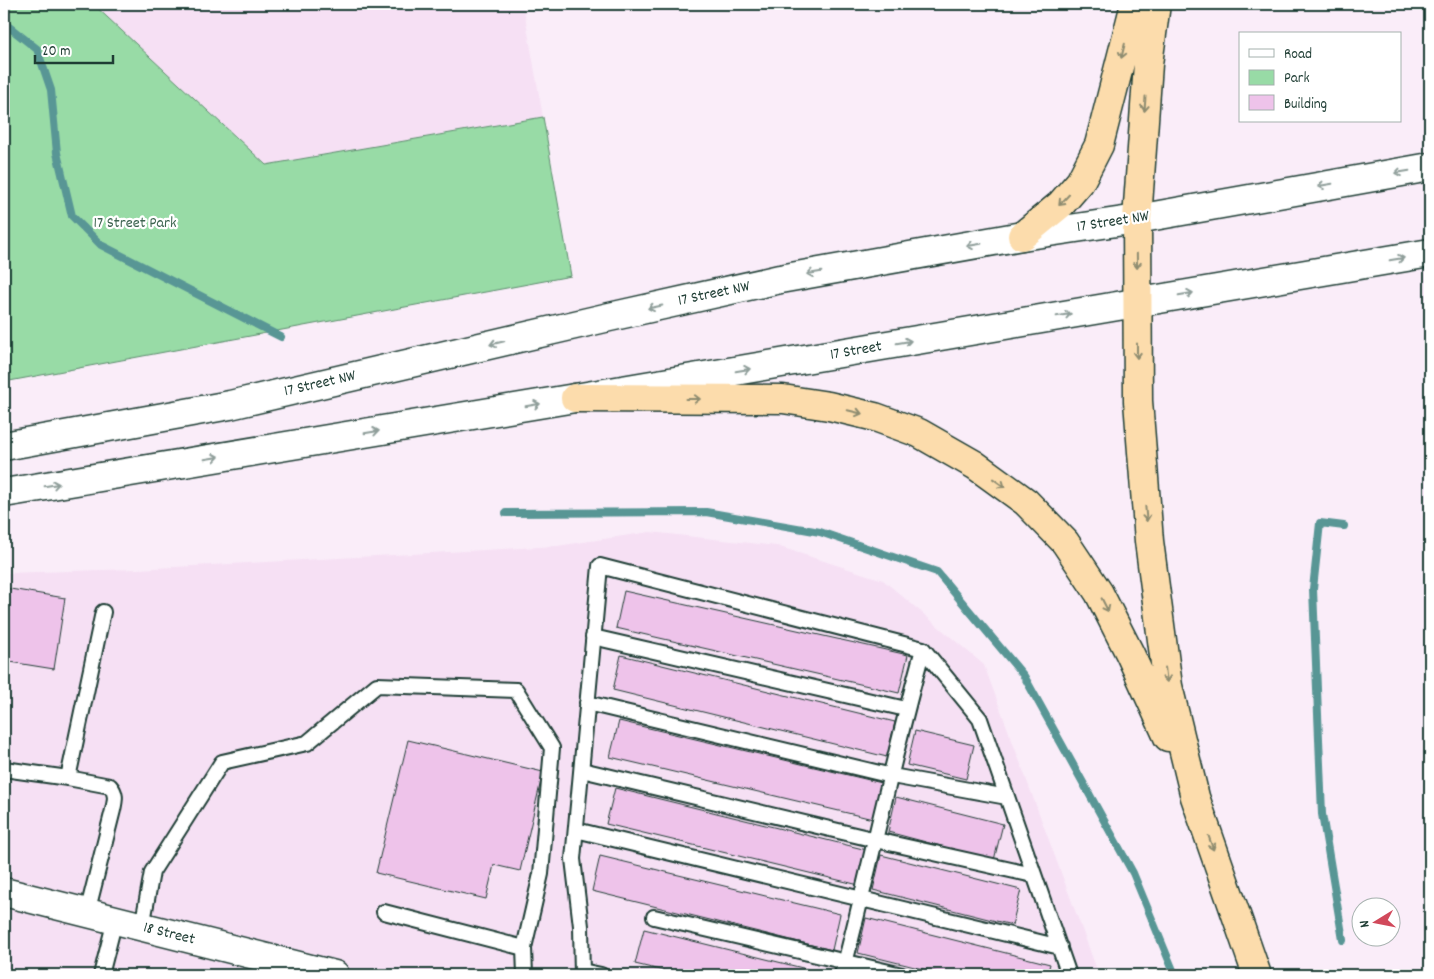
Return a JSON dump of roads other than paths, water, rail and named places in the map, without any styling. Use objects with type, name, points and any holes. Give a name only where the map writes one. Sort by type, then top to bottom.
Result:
[{"type":"highway","points":[[1022,236],[1061,204],[1080,182],[1099,146],[1135,4]]},
{"type":"highway","points":[[1156,4],[1148,64],[1137,219],[1138,401],[1149,541],[1168,686],[1195,797]]},
{"type":"highway","points":[[575,398],[783,399],[829,406],[875,417],[919,434],[975,466],[1026,502],[1065,542],[1099,593],[1130,654],[1195,797],[1257,975]]},
{"type":"main road","name":"17 Street NW","points":[[4,446],[230,406],[780,279],[1430,167]]},
{"type":"main road","points":[[1138,303],[1430,253]]},
{"type":"main road","name":"17 Street","points":[[575,398],[1138,303]]},
{"type":"main road","points":[[4,493],[575,398]]},
{"type":"main road","name":"18 Street","points":[[4,892],[335,975]]},
{"type":"lane","points":[[601,975],[582,973],[581,926],[573,859],[600,566],[923,649],[980,719],[1069,975]]},
{"type":"lane","points":[[68,778],[103,612]]},
{"type":"lane","points":[[593,637],[906,710]]},
{"type":"lane","points":[[842,975],[892,776],[906,710],[923,649]]},
{"type":"lane","points":[[142,927],[152,872],[222,762],[306,744],[376,685],[516,690],[552,748],[541,874],[524,948],[525,975]]},
{"type":"lane","points":[[587,703],[892,776],[1007,797]]},
{"type":"lane","points":[[4,769],[110,786],[114,791],[115,797],[87,913]]},
{"type":"lane","points":[[582,770],[876,840],[1033,875]]},
{"type":"lane","points":[[576,830],[1060,947]]},
{"type":"lane","points":[[384,912],[524,948]]},
{"type":"lane","points":[[654,918],[902,975]]},
{"type":"lane","points":[[100,975],[115,920]]},
{"type":"waterway","points":[[4,23],[37,49],[51,90],[57,153],[72,216],[101,245],[281,337]]},
{"type":"waterway","points":[[506,513],[706,512],[820,532],[937,572],[1024,676],[1133,873],[1175,975]]},
{"type":"waterway","points":[[1343,940],[1322,814],[1313,589],[1320,523],[1344,526]]},
{"type":"park label","name":"17 Street Park","points":[[135,223]]}]
